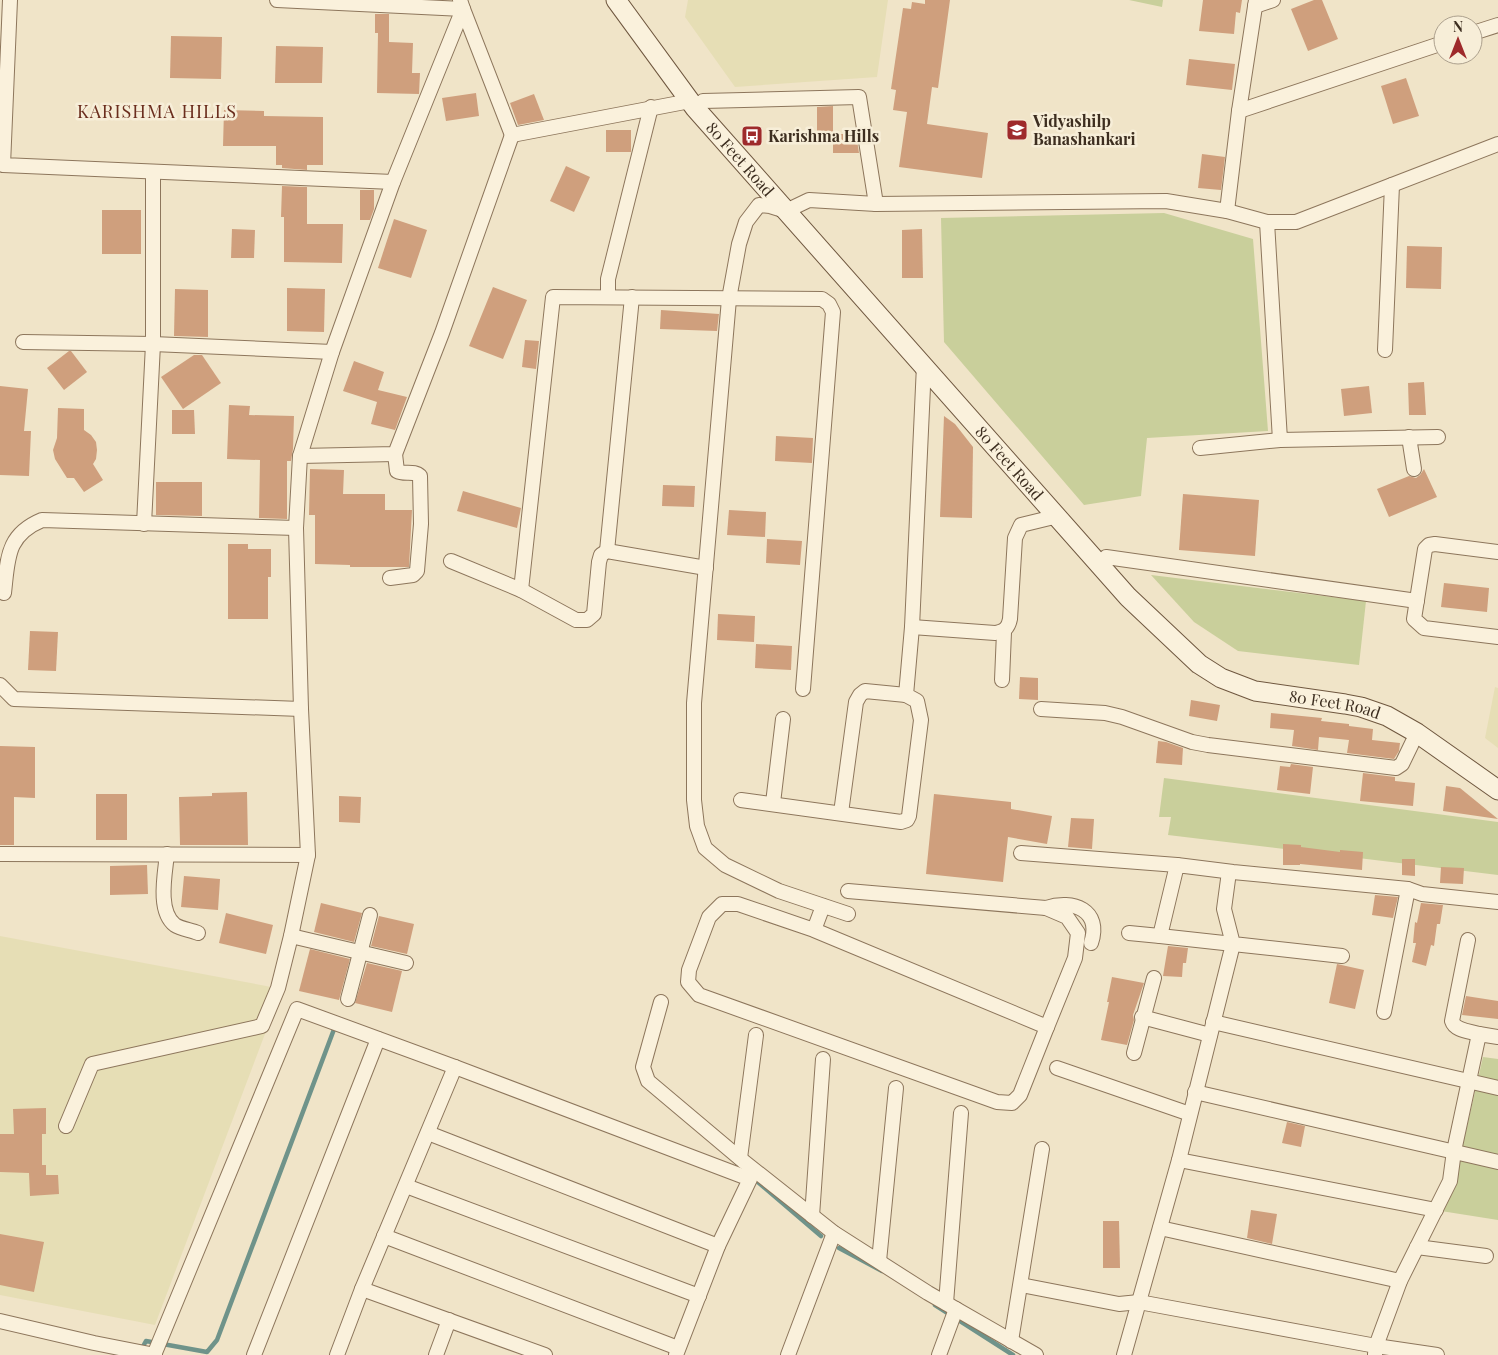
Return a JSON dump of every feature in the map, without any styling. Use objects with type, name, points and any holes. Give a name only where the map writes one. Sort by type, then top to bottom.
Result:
[{"type":"main road","name":"80 Feet Road","points":[[616,0],[696,101],[791,208],[924,365],[1128,597],[1190,655],[1210,672],[1232,684],[1255,691],[1345,704],[1377,712],[1398,721],[1498,790]]},
{"type":"main road","name":"80 Feet Road","points":[[629,0],[696,101]]},
{"type":"main road","name":"80 Feet Road","points":[[791,208],[833,249],[1135,590],[1205,656],[1226,670],[1257,681],[1364,698],[1391,707],[1402,712],[1498,778]]},
{"type":"street","points":[[10,0],[3,166],[393,182]]},
{"type":"street","points":[[277,0],[461,4]]},
{"type":"street","points":[[1227,211],[1239,111],[1256,3],[1273,0]]},
{"type":"street","points":[[390,578],[414,575],[417,571],[421,524],[420,476],[417,473],[400,473],[397,471],[395,454],[442,333],[512,135],[461,4]]},
{"type":"street","points":[[66,1126],[92,1064],[262,1026],[278,988],[292,936],[308,854],[301,709],[296,528],[300,456],[332,352],[393,182],[461,4]]},
{"type":"street","points":[[1483,30],[1498,25]]},
{"type":"street","points":[[1239,111],[1433,46]]},
{"type":"street","points":[[512,135],[651,107],[696,101],[859,96],[876,204]]},
{"type":"street","points":[[608,297],[608,279],[651,107]]},
{"type":"street","points":[[848,914],[779,891],[724,865],[705,848],[697,826],[694,800],[694,703],[729,299],[739,244],[746,222],[759,205],[791,208],[809,200],[876,204],[1166,201],[1227,211],[1267,222],[1296,222],[1498,144]]},
{"type":"street","points":[[144,524],[154,344],[153,172]]},
{"type":"street","points":[[1385,350],[1392,185]]},
{"type":"street","points":[[1267,222],[1280,440]]},
{"type":"street","points":[[521,590],[553,297],[822,299],[829,304],[833,312],[803,689]]},
{"type":"street","points":[[607,551],[632,297]]},
{"type":"street","points":[[23,342],[154,344],[332,352]]},
{"type":"street","points":[[906,695],[912,627],[924,365]]},
{"type":"street","points":[[1409,437],[1414,469]]},
{"type":"street","points":[[1200,448],[1280,440],[1438,437]]},
{"type":"street","points":[[300,456],[395,454]]},
{"type":"street","points":[[1002,680],[1004,632],[1009,626],[1010,619],[1015,538],[1021,525],[1058,516]]},
{"type":"street","points":[[4,593],[9,552],[19,533],[42,520],[296,528]]},
{"type":"street","points":[[1498,552],[1435,544],[1429,545],[1425,549],[1414,619],[1424,628],[1498,637]]},
{"type":"street","points":[[451,560],[521,590],[576,620],[587,620],[594,614],[599,562],[601,555],[607,551],[706,568]]},
{"type":"street","points":[[1106,557],[1417,601]]},
{"type":"street","points":[[912,627],[1004,632]]},
{"type":"street","points":[[0,685],[14,699]]},
{"type":"street","points":[[741,800],[901,822],[907,820],[921,720],[917,701],[906,695],[865,691],[860,695],[856,702],[841,813]]},
{"type":"street","points":[[0,700],[301,709]]},
{"type":"street","points":[[1041,709],[1105,713],[1137,722],[1192,742],[1208,745],[1396,768],[1402,764],[1417,733]]},
{"type":"street","points":[[773,803],[783,719]]},
{"type":"street","points":[[1021,853],[1177,865],[1229,872],[1408,889],[1422,894],[1498,902]]},
{"type":"street","points":[[0,854],[308,854]]},
{"type":"street","points":[[166,854],[163,896],[166,913],[175,925],[198,933]]},
{"type":"street","points":[[1160,936],[1177,865]]},
{"type":"street","points":[[1124,1355],[1179,1160],[1233,944],[1224,909],[1229,872]]},
{"type":"street","points":[[1384,1012],[1408,889]]},
{"type":"street","points":[[848,891],[1046,908],[1067,917],[1078,932],[1076,958],[1020,1095],[1012,1103],[997,1102],[699,995],[688,982],[689,970],[709,917],[722,904],[738,904],[814,930],[1047,1027]]},
{"type":"street","points":[[1046,908],[1058,904],[1079,908],[1090,915],[1094,924],[1094,936],[1091,943]]},
{"type":"street","points":[[814,930],[823,906]]},
{"type":"street","points":[[348,999],[370,915]]},
{"type":"street","points":[[1129,933],[1342,956]]},
{"type":"street","points":[[292,936],[406,963]]},
{"type":"street","points":[[1468,940],[1452,1021],[1457,1028],[1498,1037]]},
{"type":"street","points":[[1134,1053],[1142,1017],[1154,978]]},
{"type":"street","points":[[661,1002],[643,1066],[648,1081],[834,1233],[952,1311],[1033,1354]]},
{"type":"street","points":[[0,1321],[91,1349],[155,1355],[297,1009],[750,1178],[718,1246],[677,1352],[384,1236]]},
{"type":"street","points":[[1142,1017],[1469,1080],[1498,1088]]},
{"type":"street","points":[[1376,1351],[1400,1281],[1450,1181],[1454,1151],[1479,1034]]},
{"type":"street","points":[[740,1158],[756,1035]]},
{"type":"street","points":[[254,1355],[378,1038]]},
{"type":"street","points":[[812,1216],[823,1059]]},
{"type":"street","points":[[337,1355],[362,1289],[455,1067]]},
{"type":"street","points":[[1057,1068],[1190,1114]]},
{"type":"street","points":[[879,1261],[896,1088]]},
{"type":"street","points":[[1195,1092],[1498,1162]]},
{"type":"street","points":[[938,1355],[952,1311],[962,1113]]},
{"type":"street","points":[[428,1133],[718,1246]]},
{"type":"street","points":[[1011,1341],[1042,1149]]},
{"type":"street","points":[[1179,1160],[1436,1210]]},
{"type":"street","points":[[406,1186],[699,1296]]},
{"type":"street","points":[[1160,1228],[1400,1281]]},
{"type":"street","points":[[788,1355],[834,1233]]},
{"type":"street","points":[[1417,1247],[1486,1256]]},
{"type":"street","points":[[1021,1285],[1119,1304],[1139,1302],[1376,1351],[1437,1355]]},
{"type":"street","points":[[362,1289],[449,1320],[511,1349],[545,1355]]},
{"type":"street","points":[[436,1355],[449,1320]]},
{"type":"shaded area","points":[[688,0],[888,0],[877,77],[735,87],[685,17]]},
{"type":"shaded area","points":[[1495,687],[1498,688],[1498,748],[1485,738]]},
{"type":"shaded area","points":[[0,936],[282,989],[155,1325],[0,1295]]},
{"type":"green space","points":[[1129,0],[1163,0],[1162,7]]},
{"type":"green space","points":[[1164,213],[1253,239],[1268,431],[1147,438],[1141,496],[1084,505],[944,342],[941,218]]},
{"type":"green space","points":[[1151,575],[1366,601],[1359,665],[1238,651],[1194,622]]},
{"type":"green space","points":[[1164,778],[1498,822],[1498,875],[1168,835],[1171,817],[1159,817]]},
{"type":"green space","points":[[1483,1057],[1498,1059],[1498,1220],[1441,1211],[1454,1183]]},
{"type":"building","points":[[925,0],[950,0],[938,88],[932,87],[927,124],[988,133],[982,178],[899,167],[907,112],[893,110],[896,90],[891,89],[903,8],[911,9],[912,2],[925,4]]},
{"type":"building","points":[[1203,0],[1242,0],[1240,13],[1236,12],[1234,34],[1199,31]]},
{"type":"building","points":[[1314,0],[1322,0],[1338,39],[1308,51],[1291,9]]},
{"type":"building","points":[[375,14],[389,14],[389,42],[413,43],[412,73],[420,73],[419,94],[377,93],[378,33],[375,33]]},
{"type":"building","points":[[171,36],[222,37],[221,79],[170,78]]},
{"type":"building","points":[[276,46],[323,47],[322,83],[275,83]]},
{"type":"building","points":[[1189,59],[1235,64],[1232,90],[1186,85]]},
{"type":"building","points":[[1406,78],[1419,116],[1393,124],[1381,86]]},
{"type":"building","points":[[476,93],[479,116],[446,121],[442,98]]},
{"type":"building","points":[[534,94],[544,120],[518,125],[510,103]]},
{"type":"building","points":[[833,106],[833,133],[817,133],[817,107]]},
{"type":"building","points":[[224,110],[264,111],[264,116],[323,117],[323,165],[307,165],[307,170],[282,168],[282,165],[276,165],[276,146],[223,146]]},
{"type":"building","points":[[606,130],[631,130],[631,152],[606,152]]},
{"type":"building","points":[[833,134],[856,134],[859,153],[833,153]]},
{"type":"building","points":[[1202,154],[1225,157],[1221,190],[1198,188]]},
{"type":"building","points":[[566,166],[590,177],[574,212],[550,201]]},
{"type":"building","points":[[282,186],[307,187],[307,224],[343,224],[342,263],[284,262],[284,217],[281,217]]},
{"type":"building","points":[[360,190],[374,190],[374,209],[370,220],[360,220]]},
{"type":"building","points":[[102,210],[141,210],[141,254],[102,254]]},
{"type":"building","points":[[394,219],[427,230],[411,278],[378,268]]},
{"type":"building","points":[[232,229],[255,230],[254,258],[231,258]]},
{"type":"building","points":[[922,229],[923,278],[902,278],[902,230]]},
{"type":"building","points":[[1407,246],[1442,247],[1441,289],[1406,288]]},
{"type":"building","points":[[493,287],[527,300],[503,359],[469,346]]},
{"type":"building","points":[[287,288],[325,289],[324,332],[287,331]]},
{"type":"building","points":[[175,289],[208,290],[208,337],[174,336]]},
{"type":"building","points":[[661,310],[719,314],[717,331],[660,329]]},
{"type":"building","points":[[525,340],[539,341],[536,369],[522,367]]},
{"type":"building","points":[[71,351],[87,372],[64,390],[47,368]]},
{"type":"building","points":[[194,355],[202,355],[221,383],[183,409],[161,377]]},
{"type":"building","points":[[354,361],[384,372],[378,390],[407,397],[395,430],[371,424],[377,402],[343,391]]},
{"type":"building","points":[[1424,382],[1426,415],[1409,415],[1408,383]]},
{"type":"building","points":[[0,386],[28,389],[24,431],[31,431],[29,476],[0,475]]},
{"type":"building","points":[[1369,386],[1372,413],[1344,416],[1341,389]]},
{"type":"building","points":[[229,405],[250,406],[249,415],[294,416],[293,449],[291,461],[287,461],[287,519],[259,518],[260,460],[227,459]]},
{"type":"building","points":[[58,408],[84,409],[84,430],[96,442],[96,459],[93,464],[103,480],[84,492],[74,478],[67,478],[55,459],[53,450],[57,438]]},
{"type":"building","points":[[172,410],[194,410],[195,434],[172,434]]},
{"type":"building","points":[[944,416],[955,424],[973,447],[972,518],[940,517]]},
{"type":"building","points":[[776,436],[813,438],[812,463],[775,461]]},
{"type":"building","points":[[310,469],[344,470],[343,494],[385,494],[385,510],[412,510],[409,567],[350,567],[350,565],[315,564],[315,515],[309,515]]},
{"type":"building","points":[[1424,469],[1437,497],[1389,517],[1377,489],[1409,476],[1416,478]]},
{"type":"building","points":[[156,482],[202,482],[202,516],[156,515]]},
{"type":"building","points":[[663,485],[695,486],[694,507],[662,506]]},
{"type":"building","points":[[463,491],[521,508],[517,528],[457,511]]},
{"type":"building","points":[[1183,494],[1259,500],[1255,556],[1179,550]]},
{"type":"building","points":[[729,510],[766,512],[765,537],[727,535]]},
{"type":"building","points":[[767,539],[802,541],[800,565],[766,563]]},
{"type":"building","points":[[228,544],[248,544],[248,549],[271,549],[271,577],[268,577],[268,619],[228,619]]},
{"type":"building","points":[[1444,583],[1489,588],[1487,612],[1441,607]]},
{"type":"building","points":[[718,614],[755,616],[754,642],[717,640]]},
{"type":"building","points":[[30,631],[58,632],[56,671],[28,670]]},
{"type":"building","points":[[756,644],[792,646],[791,670],[755,668]]},
{"type":"building","points":[[1020,677],[1038,678],[1038,700],[1019,699]]},
{"type":"building","points":[[1191,700],[1220,705],[1217,721],[1189,716]]},
{"type":"building","points":[[1271,713],[1322,718],[1321,721],[1373,729],[1372,740],[1400,743],[1399,751],[1394,759],[1347,753],[1349,740],[1319,737],[1318,750],[1292,746],[1294,730],[1270,728]]},
{"type":"building","points":[[1158,741],[1183,748],[1182,765],[1156,763]]},
{"type":"building","points":[[0,746],[35,747],[35,798],[14,797],[14,845],[0,845]]},
{"type":"building","points":[[1291,764],[1313,767],[1310,794],[1277,790],[1280,766],[1290,767]]},
{"type":"building","points":[[1363,773],[1395,777],[1395,781],[1415,783],[1413,806],[1360,801]]},
{"type":"building","points":[[1446,786],[1460,788],[1498,819],[1443,811]]},
{"type":"building","points":[[247,792],[248,845],[180,845],[179,797],[212,796],[212,793]]},
{"type":"building","points":[[96,794],[127,794],[127,840],[96,840]]},
{"type":"building","points":[[934,794],[1011,802],[1011,809],[1052,816],[1047,844],[1008,837],[1003,882],[926,874]]},
{"type":"building","points":[[339,796],[361,797],[360,823],[339,822]]},
{"type":"building","points":[[1071,818],[1094,819],[1092,849],[1068,847]]},
{"type":"building","points":[[1283,844],[1301,845],[1301,847],[1340,852],[1340,850],[1363,852],[1362,870],[1300,864],[1283,865]]},
{"type":"building","points":[[1402,859],[1415,859],[1415,876],[1402,875]]},
{"type":"building","points":[[147,865],[148,894],[110,895],[110,866]]},
{"type":"building","points":[[1441,867],[1464,868],[1463,884],[1440,883]]},
{"type":"building","points":[[184,876],[220,879],[218,910],[181,907]]},
{"type":"building","points":[[1375,895],[1398,897],[1393,918],[1372,915]]},
{"type":"building","points":[[321,903],[362,913],[354,942],[314,932]]},
{"type":"building","points":[[1421,903],[1443,905],[1440,924],[1437,924],[1434,946],[1431,945],[1426,966],[1412,962],[1416,943],[1413,943],[1415,922],[1417,923]]},
{"type":"building","points":[[226,913],[273,925],[266,954],[219,943]]},
{"type":"building","points":[[379,916],[414,924],[407,954],[371,946]]},
{"type":"building","points":[[1168,946],[1188,948],[1186,963],[1183,963],[1182,977],[1163,976]]},
{"type":"building","points":[[310,949],[350,959],[339,1000],[299,991]]},
{"type":"building","points":[[367,963],[402,971],[392,1012],[355,1003]]},
{"type":"building","points":[[1337,964],[1364,970],[1355,1009],[1329,1003]]},
{"type":"building","points":[[1112,977],[1144,983],[1133,1015],[1134,1020],[1127,1045],[1101,1040]]},
{"type":"building","points":[[1466,996],[1498,1001],[1498,1019],[1462,1015]]},
{"type":"building","points":[[46,1108],[46,1134],[42,1134],[42,1165],[46,1165],[46,1175],[58,1175],[59,1194],[30,1196],[29,1173],[0,1172],[0,1134],[14,1134],[13,1109]]},
{"type":"building","points":[[1287,1122],[1305,1126],[1301,1147],[1282,1143]]},
{"type":"building","points":[[1251,1210],[1277,1214],[1272,1244],[1247,1238]]},
{"type":"building","points":[[1103,1221],[1119,1221],[1120,1268],[1103,1268]]},
{"type":"building","points":[[0,1234],[44,1242],[34,1292],[0,1285]]},
{"type":"waterway","points":[[141,1350],[146,1341],[207,1352],[217,1340],[336,1024]]},
{"type":"waterway","points":[[752,1177],[821,1236]]},
{"type":"waterway","points":[[839,1248],[882,1271]]},
{"type":"waterway","points":[[935,1305],[1013,1355]]},
{"type":"place","name":"Vidyashilp Banashankari","points":[[1017,130]]},
{"type":"place","name":"Karishma Hills","points":[[752,136]]},
{"type":"district","name":"KARISHMA HILLS","points":[[157,112]]}]
